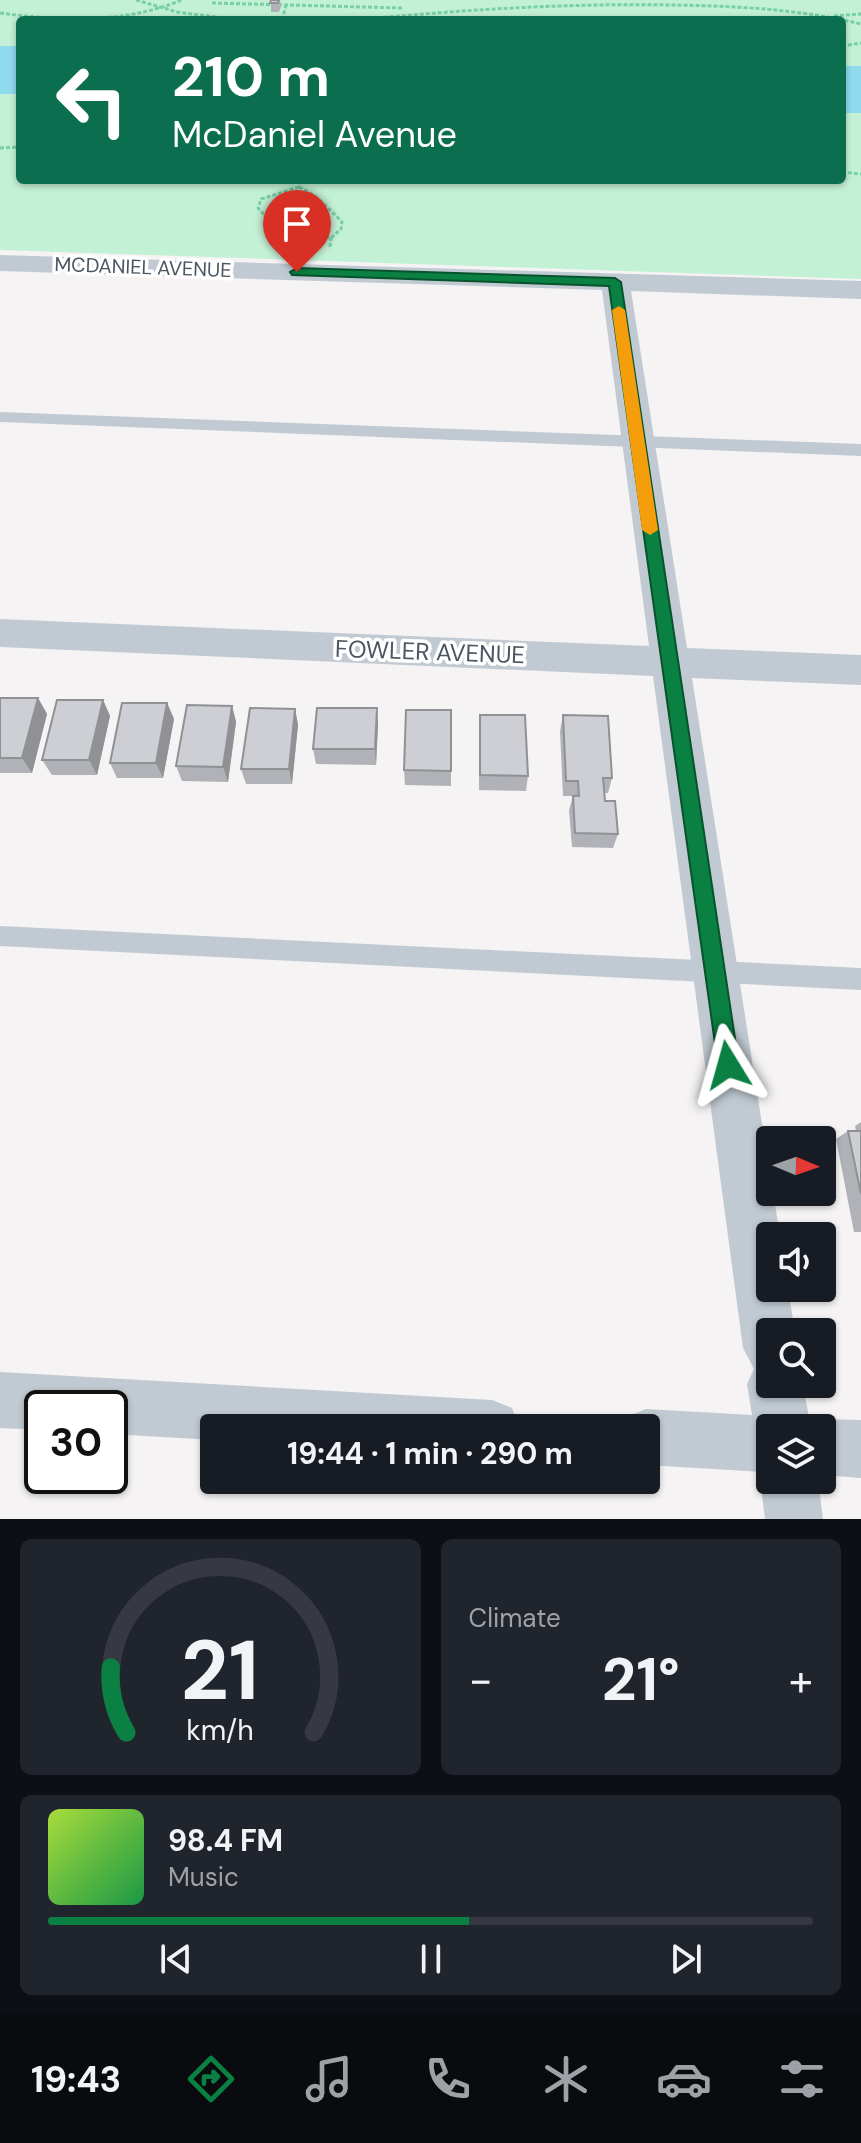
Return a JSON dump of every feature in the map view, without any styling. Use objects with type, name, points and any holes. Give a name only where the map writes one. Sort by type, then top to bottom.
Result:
[{"type":"street","name":"MCDANIEL AVENUE","points":[[0,263],[861,290]]},
{"type":"street","points":[[615,282],[766,1318]]},
{"type":"street","name":"FOWLER AVENUE","points":[[0,633],[861,670]]},
{"type":"street","points":[[0,1400],[246,1414]]},
{"type":"street","points":[[660,1438],[756,1443]]},
{"type":"street","points":[[836,1448],[861,1449]]},
{"type":"street","points":[[791,1494],[794,1519]]},
{"type":"lane","points":[[0,417],[861,450]]},
{"type":"lane","points":[[0,936],[861,979]]},
{"type":"path","points":[[136,0],[165,9],[213,16]]},
{"type":"path","points":[[99,16],[165,9],[182,0]]},
{"type":"path","points":[[400,15],[403,0]]},
{"type":"path","points":[[391,16],[536,3],[597,1],[713,4],[826,16],[861,14]]},
{"type":"path","points":[[212,3],[402,8]]},
{"type":"path","points":[[283,16],[286,5]]},
{"type":"path","points":[[0,13],[48,16]]},
{"type":"path","points":[[299,187],[311,192],[317,203],[335,212],[342,222],[341,229],[331,238],[288,234],[277,229],[258,208],[261,199],[267,195],[299,187]]},
{"type":"green space","points":[[0,0],[861,0],[861,66],[846,66],[846,16],[16,16],[16,46],[0,46]]},
{"type":"green space","points":[[0,94],[16,94],[16,184],[846,184],[846,113],[861,113],[861,279],[0,250]]},
{"type":"water","points":[[0,46],[16,46],[16,94],[0,94]]},
{"type":"water","points":[[846,66],[861,66],[861,113],[846,113]]},
{"type":"building","points":[[0,698],[38,698],[22,758],[0,758]]},
{"type":"building","points":[[57,700],[103,700],[89,760],[42,760]]},
{"type":"building","points":[[122,703],[167,703],[156,763],[110,763]]},
{"type":"building","points":[[187,705],[232,706],[223,767],[176,766]]},
{"type":"building","points":[[250,708],[295,709],[289,769],[241,769]]},
{"type":"building","points":[[317,708],[377,708],[375,749],[313,749]]},
{"type":"building","points":[[406,710],[451,710],[451,771],[404,770]]},
{"type":"building","points":[[480,715],[525,715],[528,776],[480,775]]},
{"type":"building","points":[[563,715],[608,716],[612,778],[603,778],[605,801],[615,801],[618,834],[575,833],[573,796],[579,796],[578,781],[566,781]]},
{"type":"building","points":[[848,1131],[861,1131],[861,1194]]},
{"type":"slow traffic","points":[[619,310],[650,530]]},
{"type":"route","points":[[297,272],[615,282],[728,1065]]}]
